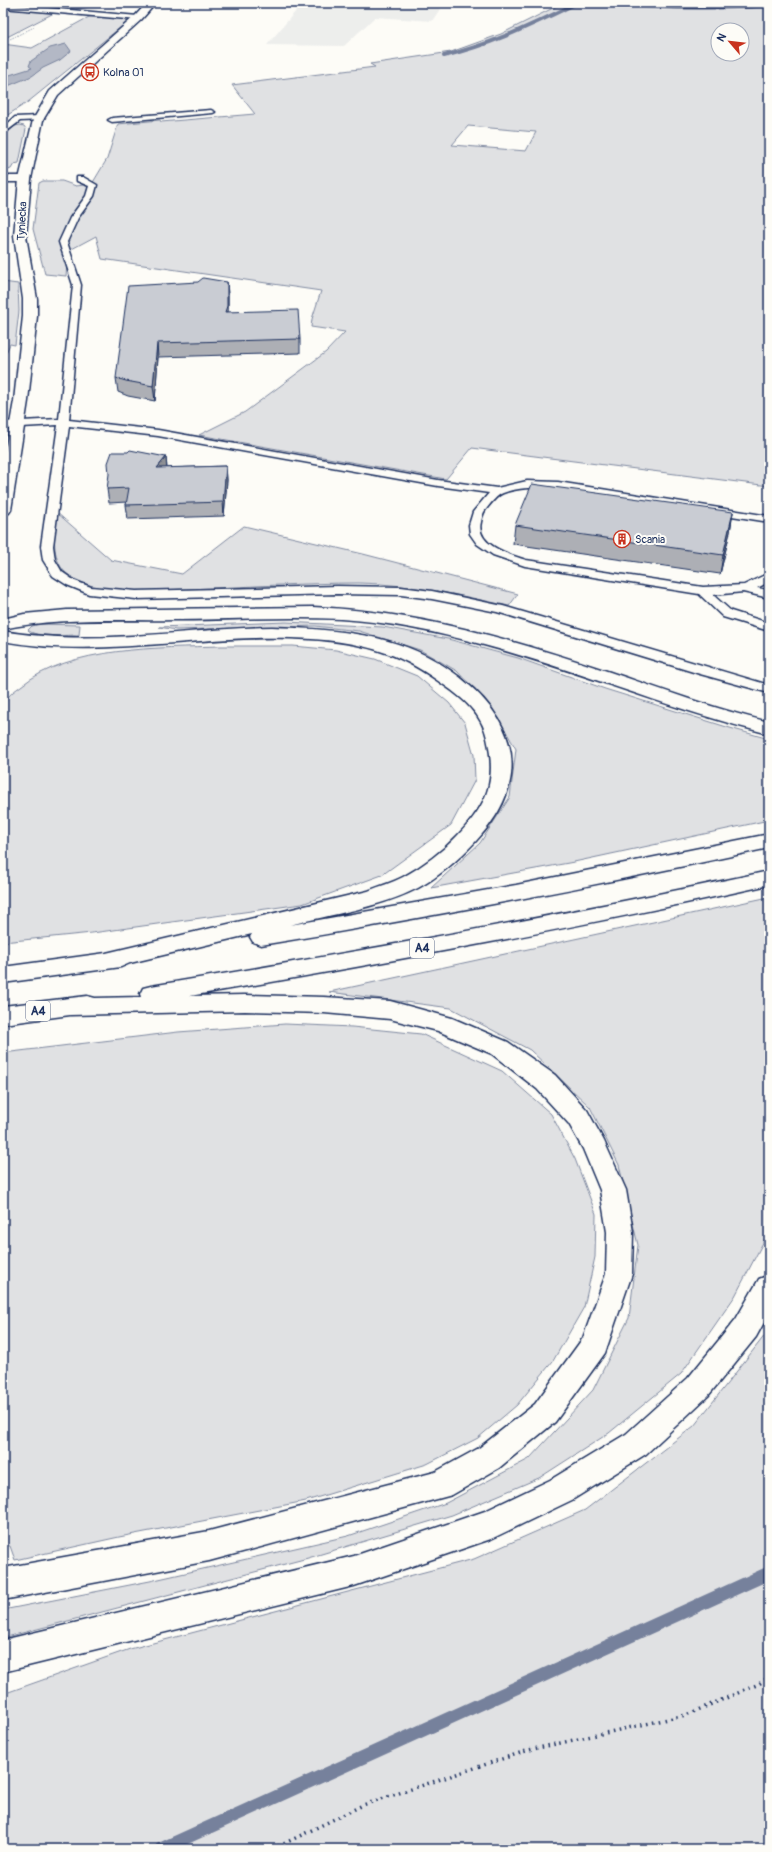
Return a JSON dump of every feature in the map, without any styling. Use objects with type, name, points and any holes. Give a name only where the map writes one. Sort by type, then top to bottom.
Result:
[{"type":"main road","name":"Tyniecka","points":[[3,510],[10,425],[30,316],[30,299],[20,236],[25,179],[40,118],[54,93],[138,18],[152,3]]},
{"type":"main road","points":[[3,179],[25,179]]},
{"type":"main road","points":[[3,624],[51,615],[177,615],[295,612],[392,619],[490,640],[581,668],[698,708],[769,728]]},
{"type":"main road","points":[[3,636],[53,644],[84,644],[203,635],[277,632],[329,635],[371,643],[405,653],[446,674],[475,700],[494,725],[502,758],[501,786],[491,808],[465,842],[438,864],[409,883],[374,896],[106,962]]},
{"type":"main road","points":[[3,975],[106,962],[459,904],[661,865],[769,841]]},
{"type":"main road","name":"A4","points":[[3,1015],[73,1007],[345,962],[524,929],[685,897],[769,878]]},
{"type":"main road","points":[[3,1584],[208,1546],[441,1485],[489,1458],[545,1413],[595,1344],[619,1274],[620,1232],[613,1190],[595,1148],[578,1117],[546,1082],[500,1048],[444,1024],[390,1010],[324,1004],[245,1003],[73,1007]]},
{"type":"main road","points":[[3,1656],[354,1571],[490,1524],[561,1490],[636,1444],[698,1387],[746,1328],[769,1287]]},
{"type":"lane","points":[[3,6],[138,18]]},
{"type":"lane","points":[[112,120],[211,112]]},
{"type":"lane","points":[[3,132],[18,119],[40,118]]},
{"type":"lane","points":[[80,178],[93,185],[90,196],[74,218],[63,242],[77,285],[64,422],[47,546],[48,560],[57,574],[71,583],[89,590],[136,595],[337,590],[401,591],[432,595],[498,609],[769,689]]},
{"type":"lane","points":[[10,425],[64,422],[158,434],[438,483],[497,491],[527,484],[558,485],[769,519]]},
{"type":"lane","points":[[497,491],[477,514],[474,530],[483,545],[499,555],[525,563],[703,591],[744,589],[769,594]]},
{"type":"lane","points":[[744,589],[761,583],[769,576]]},
{"type":"lane","points":[[703,591],[727,614],[769,627]]},
{"type":"path","points":[[273,1849],[363,1805],[529,1750],[686,1715],[759,1684],[769,1677]]},
{"type":"shaded area","points":[[38,3],[95,3],[83,8],[75,9]]},
{"type":"shaded area","points":[[286,3],[444,3],[432,21],[375,17],[344,46],[267,45],[301,5]]},
{"type":"shaded area","points":[[563,3],[769,3],[769,486],[472,448],[446,479],[199,435],[245,412],[326,352],[345,332],[311,327],[321,291],[102,259],[96,236],[68,251],[66,276],[45,274],[33,229],[39,183],[43,181],[62,181],[76,186],[92,184],[107,159],[118,124],[255,114],[232,85],[375,67],[370,64],[451,52],[501,34]],"holes":[[[468,126],[536,132],[526,151],[452,145]]]},
{"type":"shaded area","points":[[3,8],[54,13],[3,39]]},
{"type":"shaded area","points":[[97,16],[125,19],[127,22],[28,102],[3,118],[3,44],[32,48],[89,17]]},
{"type":"shaded area","points":[[66,44],[71,51],[60,60],[43,68],[32,76],[3,88],[3,77],[32,68],[29,66],[31,61],[50,48]]},
{"type":"shaded area","points":[[15,126],[24,126],[26,129],[19,163],[14,164],[11,169],[3,172],[3,137]]},
{"type":"shaded area","points":[[3,282],[18,284],[19,311],[15,345],[10,344],[3,359]]},
{"type":"shaded area","points":[[56,512],[111,560],[182,574],[244,526],[363,554],[518,594],[509,606],[397,585],[359,583],[149,590],[120,590],[99,587],[76,580],[66,573],[61,567],[55,544]]},
{"type":"shaded area","points":[[286,622],[383,627],[448,639],[518,658],[605,689],[769,739],[769,820],[574,862],[431,888],[480,843],[510,797],[516,749],[496,714],[457,671],[420,650],[359,631],[315,626],[176,630],[159,627]]},
{"type":"shaded area","points":[[41,624],[80,625],[79,635],[44,635],[32,633],[28,630],[32,626]]},
{"type":"shaded area","points":[[221,646],[293,646],[336,650],[375,659],[417,676],[449,703],[465,723],[474,755],[475,780],[451,825],[382,875],[302,904],[92,933],[3,942],[3,713],[8,698],[16,689],[41,673],[64,663],[89,656],[143,649]]},
{"type":"shaded area","points":[[769,897],[769,1231],[735,1296],[681,1374],[609,1433],[539,1478],[452,1515],[308,1558],[3,1638],[3,1610],[150,1581],[348,1536],[446,1503],[529,1459],[593,1390],[629,1318],[638,1245],[619,1165],[590,1107],[530,1050],[451,1008],[329,992]]},
{"type":"shaded area","points":[[285,1024],[352,1027],[421,1034],[502,1071],[551,1114],[575,1159],[596,1214],[595,1257],[584,1307],[553,1361],[517,1405],[478,1438],[427,1464],[306,1501],[119,1537],[15,1560],[10,1546],[3,1545],[3,1053],[178,1032]]},
{"type":"shaded area","points":[[769,1330],[769,1849],[3,1849],[3,1694],[130,1649],[474,1559],[585,1510],[694,1426]]},
{"type":"building","points":[[203,278],[227,282],[227,306],[225,312],[298,310],[300,339],[157,343],[153,386],[116,378],[128,286],[198,282]]},
{"type":"building","points":[[130,450],[166,457],[157,468],[226,466],[223,502],[126,505],[129,488],[107,489],[109,474],[108,463],[112,452],[128,452]]},
{"type":"building","points":[[532,484],[733,512],[723,555],[515,525]]},
{"type":"waterway","points":[[444,56],[496,40],[577,3]]},
{"type":"waterway","points":[[599,3],[684,8],[726,8],[769,5]]},
{"type":"waterway","points":[[161,1849],[769,1573]]},
{"type":"place","name":"Kolna 01","points":[[90,72]]},
{"type":"place","name":"Scania","points":[[622,539]]}]
